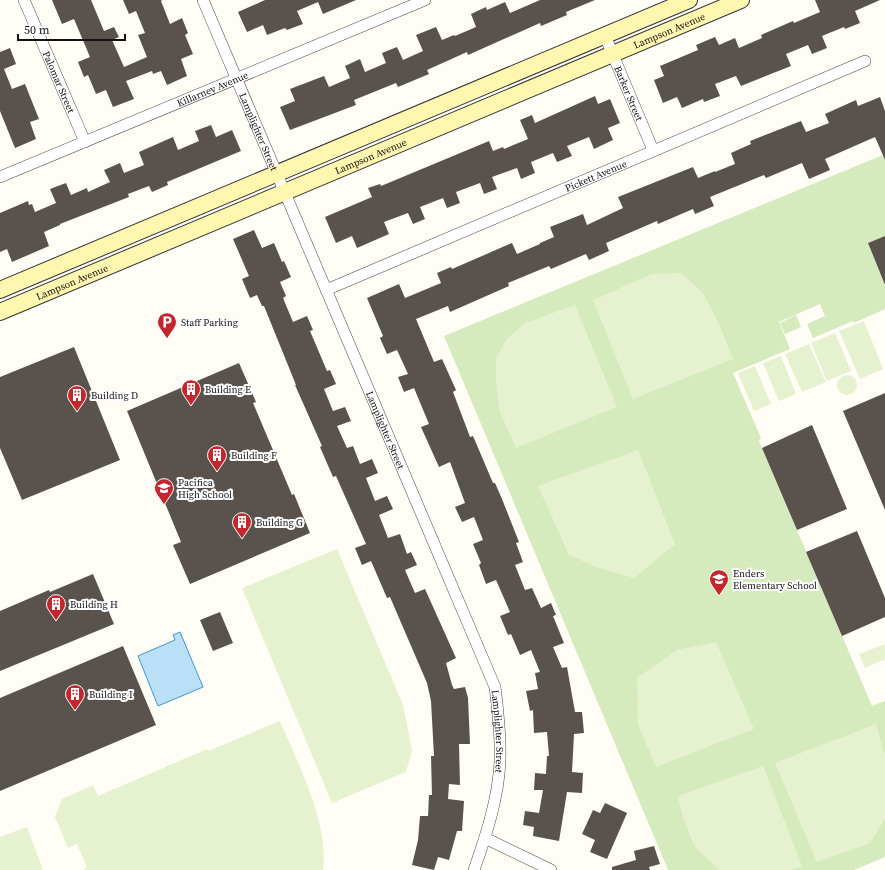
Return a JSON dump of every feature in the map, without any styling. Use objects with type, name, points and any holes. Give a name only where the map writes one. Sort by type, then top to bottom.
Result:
[{"type":"main road","name":"Lampson Avenue","points":[[0,290],[689,0]]},
{"type":"main road","name":"Lampson Avenue","points":[[0,312],[741,0]]},
{"type":"street","name":"Palomar Street","points":[[24,0],[85,142]]},
{"type":"street","name":"Lamplighter Street","points":[[204,0],[236,79],[495,687],[500,727],[500,762],[495,797],[485,838],[474,870]]},
{"type":"street","name":"Killarney Avenue","points":[[0,178],[425,0]]},
{"type":"street","name":"Barker Street","points":[[605,36],[653,150]]},
{"type":"street","name":"Pickett Avenue","points":[[326,290],[865,61]]},
{"type":"street","points":[[485,838],[551,870]]},
{"type":"green space","name":"Enders Elementary School","points":[[883,155],[885,160],[885,236],[868,243],[885,286],[885,309],[854,323],[853,321],[813,338],[807,324],[825,316],[820,304],[779,322],[790,349],[733,373],[761,438],[759,441],[872,706],[885,701],[885,857],[854,870],[668,870],[444,336]]},
{"type":"green space","points":[[681,273],[703,293],[719,324],[733,359],[633,399],[593,300],[652,274]]},
{"type":"green space","points":[[575,305],[617,407],[516,448],[500,412],[496,383],[496,358],[507,339],[525,323]]},
{"type":"green space","points":[[796,315],[801,327],[785,334],[780,323]]},
{"type":"green space","points":[[864,321],[883,369],[860,379],[839,331]]},
{"type":"green space","points":[[835,333],[851,371],[827,381],[811,343]]},
{"type":"green space","points":[[809,344],[826,382],[802,392],[785,354]]},
{"type":"green space","points":[[781,356],[796,394],[779,401],[763,363]]},
{"type":"green space","points":[[755,366],[771,404],[754,411],[738,373]]},
{"type":"green space","points":[[847,375],[854,378],[857,385],[854,392],[847,395],[840,392],[837,385],[840,378]]},
{"type":"green space","points":[[638,450],[675,544],[634,578],[599,568],[569,555],[538,486]]},
{"type":"green space","points":[[337,549],[403,705],[412,750],[406,772],[332,803],[242,588]]},
{"type":"green space","points":[[716,642],[754,729],[656,767],[638,724],[637,678],[677,650]]},
{"type":"green space","points":[[885,644],[885,659],[865,668],[859,654]]},
{"type":"green space","points":[[280,721],[303,774],[317,814],[324,852],[323,870],[85,870],[84,868],[87,867],[77,844],[68,848],[55,817],[62,799],[93,785],[98,796],[207,749],[208,751]]},
{"type":"green space","points":[[876,724],[885,756],[885,819],[870,843],[817,862],[775,763]]},
{"type":"green space","points":[[763,766],[802,866],[791,870],[719,870],[694,846],[682,814],[678,796]]},
{"type":"green space","points":[[27,827],[43,870],[0,870],[0,837]]},
{"type":"water","points":[[180,632],[203,687],[158,706],[138,656],[175,640],[173,635]]},
{"type":"building","points":[[52,0],[91,0],[104,31],[114,27],[119,37],[112,40],[124,67],[147,57],[138,35],[145,33],[136,11],[129,14],[123,0],[162,0],[161,1],[170,24],[182,18],[188,33],[185,35],[193,54],[181,59],[187,76],[167,85],[161,71],[153,74],[152,71],[126,81],[134,99],[113,107],[106,90],[96,94],[88,75],[84,77],[78,62],[90,57],[74,19],[62,24]]},
{"type":"building","points":[[265,0],[356,0],[323,14],[318,2],[297,11],[303,24],[287,30],[285,28],[267,35],[263,25],[247,32],[238,12]]},
{"type":"building","points":[[540,0],[595,0],[566,12],[567,15],[541,26],[540,23],[468,55],[467,52],[427,70],[429,74],[398,87],[396,83],[354,100],[356,105],[290,130],[280,107],[295,101],[290,89],[324,76],[329,87],[350,78],[345,66],[360,59],[365,72],[386,63],[382,53],[397,47],[403,60],[423,51],[416,35],[436,27],[442,40],[454,35],[455,36],[476,27],[471,14],[486,7],[487,10],[505,2],[510,13]]},
{"type":"building","points":[[815,0],[880,0],[855,11],[860,23],[845,29],[844,27],[822,36],[827,48],[812,54],[808,45],[786,54],[791,66],[741,86],[736,76],[715,84],[720,96],[704,102],[703,99],[682,108],[677,97],[663,103],[654,80],[664,76],[660,66],[698,50],[696,45],[715,37],[719,45],[735,38],[739,48],[762,38],[761,35],[793,21],[794,23],[820,12]]},
{"type":"building","points":[[10,48],[16,64],[4,69],[12,89],[25,84],[39,119],[30,122],[36,139],[15,148],[0,111],[0,52]]},
{"type":"building","points":[[595,96],[598,104],[610,99],[620,123],[608,128],[613,140],[594,149],[589,137],[567,146],[572,156],[557,162],[553,153],[531,162],[535,173],[521,179],[517,168],[492,177],[497,189],[484,194],[480,183],[456,192],[460,203],[447,208],[443,198],[420,207],[425,219],[413,224],[408,213],[384,222],[389,234],[357,248],[352,236],[336,243],[325,217],[372,197],[368,188],[380,184],[381,186],[489,141],[493,151],[503,147],[504,149],[528,139],[520,120],[532,115],[535,123]]},
{"type":"building","points":[[880,97],[885,111],[885,160],[875,137],[825,159],[830,170],[809,179],[802,163],[766,178],[764,175],[710,197],[714,206],[695,214],[693,209],[658,224],[657,221],[606,243],[609,251],[589,260],[586,254],[551,269],[549,266],[508,283],[509,286],[450,312],[448,306],[416,319],[434,362],[442,359],[456,390],[453,392],[470,437],[473,436],[493,483],[495,483],[502,499],[519,542],[516,543],[523,562],[515,565],[525,590],[532,588],[541,608],[551,603],[556,615],[553,616],[564,643],[553,647],[562,668],[567,667],[575,712],[582,712],[584,733],[574,734],[572,772],[583,773],[582,793],[567,792],[559,841],[533,836],[534,827],[523,825],[525,811],[539,813],[543,790],[534,790],[535,773],[546,774],[547,756],[549,756],[547,732],[534,733],[533,710],[530,711],[526,691],[538,689],[535,673],[540,672],[531,650],[520,655],[511,634],[508,635],[500,616],[510,612],[496,580],[486,584],[479,565],[481,563],[473,544],[483,540],[474,517],[462,522],[455,507],[465,503],[450,462],[439,467],[421,427],[429,424],[414,388],[404,392],[398,377],[408,374],[397,350],[387,354],[380,338],[383,336],[367,298],[399,284],[405,298],[441,283],[437,273],[451,267],[452,269],[512,243],[517,254],[554,237],[550,227],[583,214],[587,225],[623,208],[618,197],[693,167],[698,178],[715,172],[735,164],[731,153],[751,144],[750,141],[801,121],[806,132],[829,123],[825,114],[856,100],[858,106]]},
{"type":"building","points":[[211,125],[216,137],[232,130],[241,151],[167,182],[168,185],[152,192],[149,186],[128,194],[129,197],[60,224],[44,232],[49,246],[12,262],[7,249],[0,252],[0,213],[28,201],[29,205],[32,204],[35,212],[56,203],[50,189],[66,183],[71,195],[87,188],[88,192],[110,182],[104,170],[120,163],[124,173],[144,165],[139,152],[173,137],[178,150],[199,141],[195,131]]},
{"type":"building","points":[[254,230],[262,248],[274,243],[282,262],[284,261],[291,277],[280,282],[286,296],[283,298],[293,322],[307,316],[313,330],[310,331],[327,371],[330,370],[336,384],[324,389],[333,411],[345,407],[351,421],[337,426],[347,448],[353,446],[360,464],[372,459],[378,473],[366,478],[375,501],[387,496],[393,509],[379,515],[388,538],[400,534],[407,554],[411,552],[417,565],[405,570],[415,593],[425,589],[456,658],[446,663],[454,689],[465,687],[468,698],[470,744],[459,744],[460,785],[449,784],[448,799],[464,801],[462,831],[457,831],[449,860],[438,857],[434,870],[412,865],[418,840],[420,816],[428,816],[429,795],[432,795],[431,756],[434,756],[431,701],[427,683],[390,597],[387,598],[371,561],[362,565],[355,548],[366,544],[336,476],[333,477],[320,447],[322,446],[295,385],[264,306],[262,306],[257,295],[250,298],[242,279],[249,276],[233,239]]},
{"type":"building","points":[[885,236],[885,285],[868,243]]},
{"type":"building","points":[[74,347],[120,460],[22,500],[0,448],[0,377]]},
{"type":"building","points":[[239,363],[256,402],[253,403],[292,495],[294,494],[310,533],[190,584],[173,545],[181,542],[127,411]]},
{"type":"building","points":[[885,393],[885,510],[843,411]]},
{"type":"building","points":[[812,425],[847,509],[797,530],[762,448]]},
{"type":"building","points":[[857,531],[885,598],[885,617],[842,636],[806,552]]},
{"type":"building","name":"Building H","points":[[93,574],[114,624],[0,671],[0,611],[49,590],[50,592]]},
{"type":"building","points":[[220,612],[233,643],[213,651],[200,620]]},
{"type":"building","name":"Building I","points":[[123,646],[156,725],[0,791],[0,698]]},
{"type":"building","points":[[605,803],[627,813],[607,859],[590,852],[595,840],[582,834],[593,810],[600,813]]},
{"type":"building","points":[[654,846],[660,864],[649,867],[650,870],[612,870],[612,867],[636,860],[634,851]]},
{"type":"place","name":"Staff Parking","points":[[167,339]]},
{"type":"place","name":"Building E","points":[[191,406]]},
{"type":"place","name":"Building D","points":[[77,412]]},
{"type":"place","name":"Building F","points":[[217,472]]},
{"type":"place","name":"Pacifica High School","points":[[164,505]]},
{"type":"place","name":"Building G","points":[[242,539]]},
{"type":"place","name":"Enders Elementary School","points":[[719,596]]},
{"type":"place","name":"Building H","points":[[56,621]]},
{"type":"place","name":"Building I","points":[[75,711]]}]
